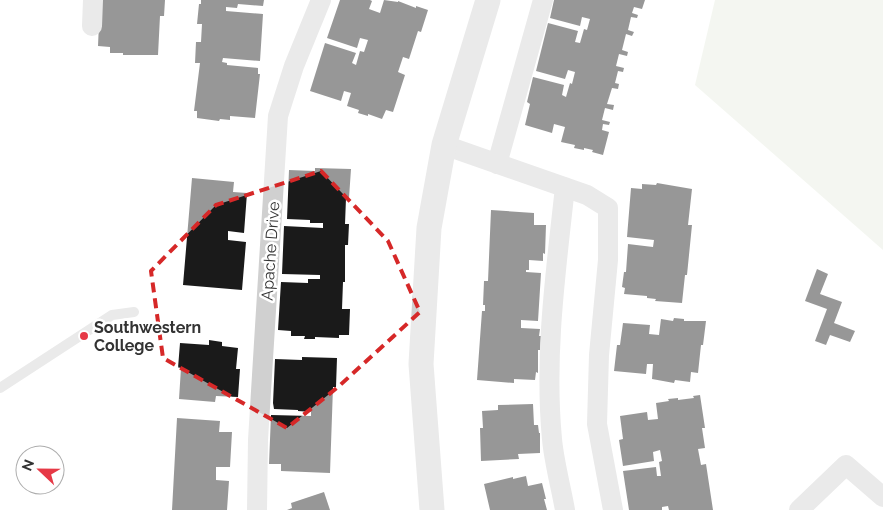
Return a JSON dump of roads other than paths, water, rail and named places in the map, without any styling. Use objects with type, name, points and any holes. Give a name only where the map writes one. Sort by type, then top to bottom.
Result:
[{"type":"street","points":[[92,26],[93,0]]},
{"type":"street","name":"Apache Drive","points":[[258,510],[259,430],[278,116],[294,66],[322,0]]},
{"type":"street","points":[[432,510],[422,364],[429,228],[444,145],[488,0]]},
{"type":"street","points":[[497,164],[543,0]]},
{"type":"street","points":[[444,145],[588,195],[608,208],[608,260],[599,355],[597,424],[613,510]]},
{"type":"street","points":[[565,188],[557,263],[549,376],[552,440],[565,510]]},
{"type":"street","points":[[799,510],[846,465],[883,497]]},
{"type":"lane","points":[[0,388],[112,315],[134,312]]},
{"type":"place","name":"Southwestern College","points":[[84,336]]}]
